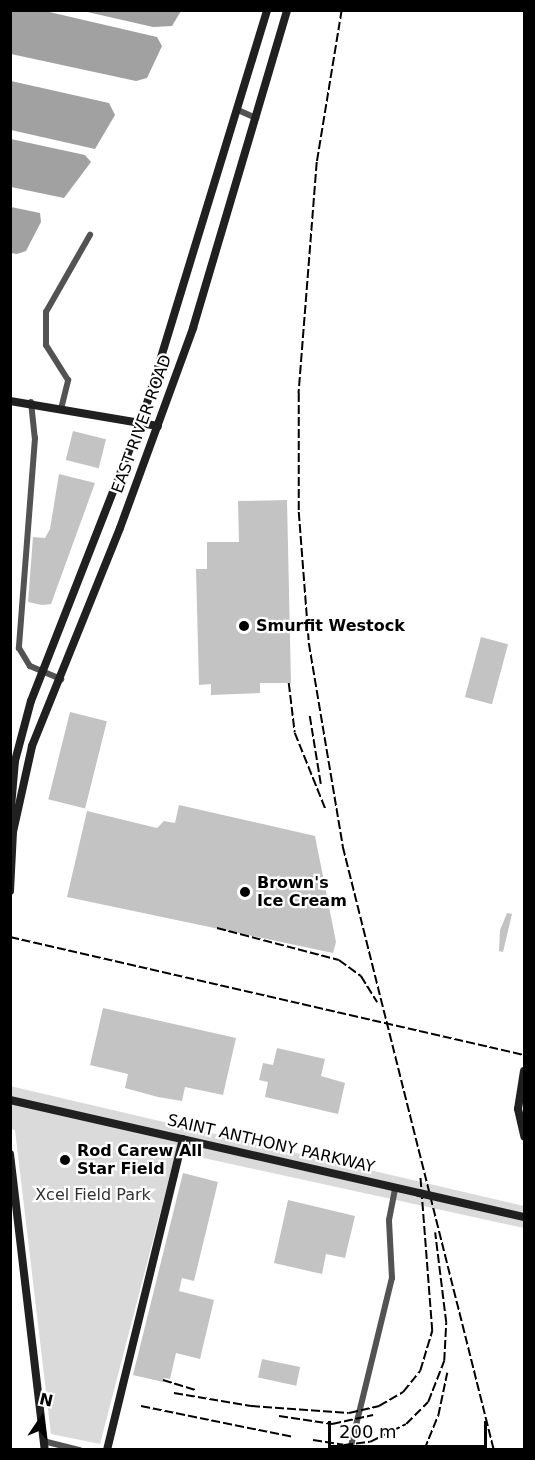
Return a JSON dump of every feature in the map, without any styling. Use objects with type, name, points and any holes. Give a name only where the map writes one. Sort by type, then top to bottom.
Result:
[{"type":"street","name":"EAST RIVER ROAD","points":[[13,832],[10,821],[15,761],[42,671],[140,425],[267,10]]},
{"type":"street","name":"EAST RIVER ROAD","points":[[13,832],[32,746],[61,679],[162,416],[256,118],[287,10]]},
{"type":"street","points":[[238,110],[256,118]]},
{"type":"street","points":[[61,409],[68,380],[46,345],[46,312],[90,235]]},
{"type":"street","points":[[10,401],[32,402],[140,425],[158,426]]},
{"type":"street","points":[[32,402],[35,438],[23,571],[22,659],[61,679]]},
{"type":"street","points":[[10,891],[13,832]]},
{"type":"street","points":[[525,1071],[518,1109],[525,1136]]},
{"type":"street","name":"SAINT ANTHONY PARKWAY","points":[[10,1100],[525,1217]]},
{"type":"street","points":[[107,1449],[183,1139]]},
{"type":"street","points":[[10,1154],[44,1445],[80,1449]]},
{"type":"street","points":[[350,1449],[392,1278],[389,1220],[395,1188]]},
{"type":"green space","name":"Xcel Field Park","points":[[10,1086],[524,1206],[524,1228],[176,1152],[100,1444],[51,1434],[15,1130],[11,1129]]},
{"type":"shaded area","points":[[11,10],[45,11],[157,37],[162,46],[147,78],[136,81],[11,54]]},
{"type":"shaded area","points":[[181,10],[172,26],[153,27],[83,11]]},
{"type":"shaded area","points":[[11,81],[109,103],[115,115],[95,149],[11,130]]},
{"type":"shaded area","points":[[11,139],[85,155],[91,162],[64,198],[11,187]]},
{"type":"shaded area","points":[[11,207],[40,213],[41,222],[26,251],[17,254],[11,253]]},
{"type":"building","points":[[73,431],[106,439],[99,468],[66,460]]},
{"type":"building","points":[[59,474],[95,483],[51,604],[42,605],[28,602],[33,537],[45,538],[50,529]]},
{"type":"building","name":"Smurfit Westock","points":[[287,500],[291,683],[260,683],[260,693],[211,695],[211,684],[199,685],[196,569],[207,569],[207,542],[239,542],[238,501]]},
{"type":"building","points":[[481,637],[508,644],[492,704],[465,697]]},
{"type":"building","points":[[70,712],[107,721],[85,809],[48,799]]},
{"type":"building","name":"Brown's Ice Cream","points":[[179,805],[315,836],[336,942],[333,953],[67,897],[87,811],[157,828],[164,821],[175,823]]},
{"type":"building","points":[[507,913],[512,914],[503,952],[499,951],[500,930]]},
{"type":"building","points":[[103,1008],[236,1038],[223,1095],[185,1087],[182,1101],[158,1097],[125,1088],[128,1074],[90,1065]]},
{"type":"building","points":[[277,1048],[325,1059],[321,1076],[345,1083],[338,1114],[265,1097],[268,1082],[259,1080],[263,1063],[273,1065]]},
{"type":"building","points":[[183,1173],[218,1182],[194,1281],[182,1278],[179,1291],[214,1300],[200,1359],[176,1353],[170,1379],[164,1378],[163,1382],[133,1375]]},
{"type":"building","points":[[288,1200],[355,1216],[345,1258],[326,1254],[322,1274],[274,1263]]},
{"type":"building","points":[[262,1359],[300,1367],[296,1386],[258,1378]]},
{"type":"railway","points":[[342,10],[317,162],[299,393],[299,512],[309,643],[343,847],[494,1450]]},
{"type":"railway","points":[[289,683],[295,733],[326,810]]},
{"type":"railway","points":[[310,716],[321,784]]},
{"type":"railway","points":[[217,928],[339,960],[361,976],[377,1002]]},
{"type":"railway","points":[[10,937],[524,1055]]},
{"type":"railway","points":[[174,1393],[251,1406],[349,1413],[379,1406],[403,1392],[420,1371],[432,1331],[420,1176]]},
{"type":"railway","points":[[313,1440],[344,1445],[370,1442],[406,1424],[428,1402],[444,1361],[446,1323],[435,1233]]},
{"type":"railway","points":[[424,1450],[438,1416],[447,1373]]},
{"type":"railway","points":[[163,1380],[196,1390]]},
{"type":"railway","points":[[141,1406],[294,1437]]},
{"type":"railway","points":[[279,1416],[332,1424],[373,1415]]},
{"type":"place","name":"Smurfit Westock","points":[[244,626]]},
{"type":"place","name":"Brown's Ice Cream","points":[[245,892]]},
{"type":"place","name":"Rod Carew All Star Field","points":[[65,1160]]}]
